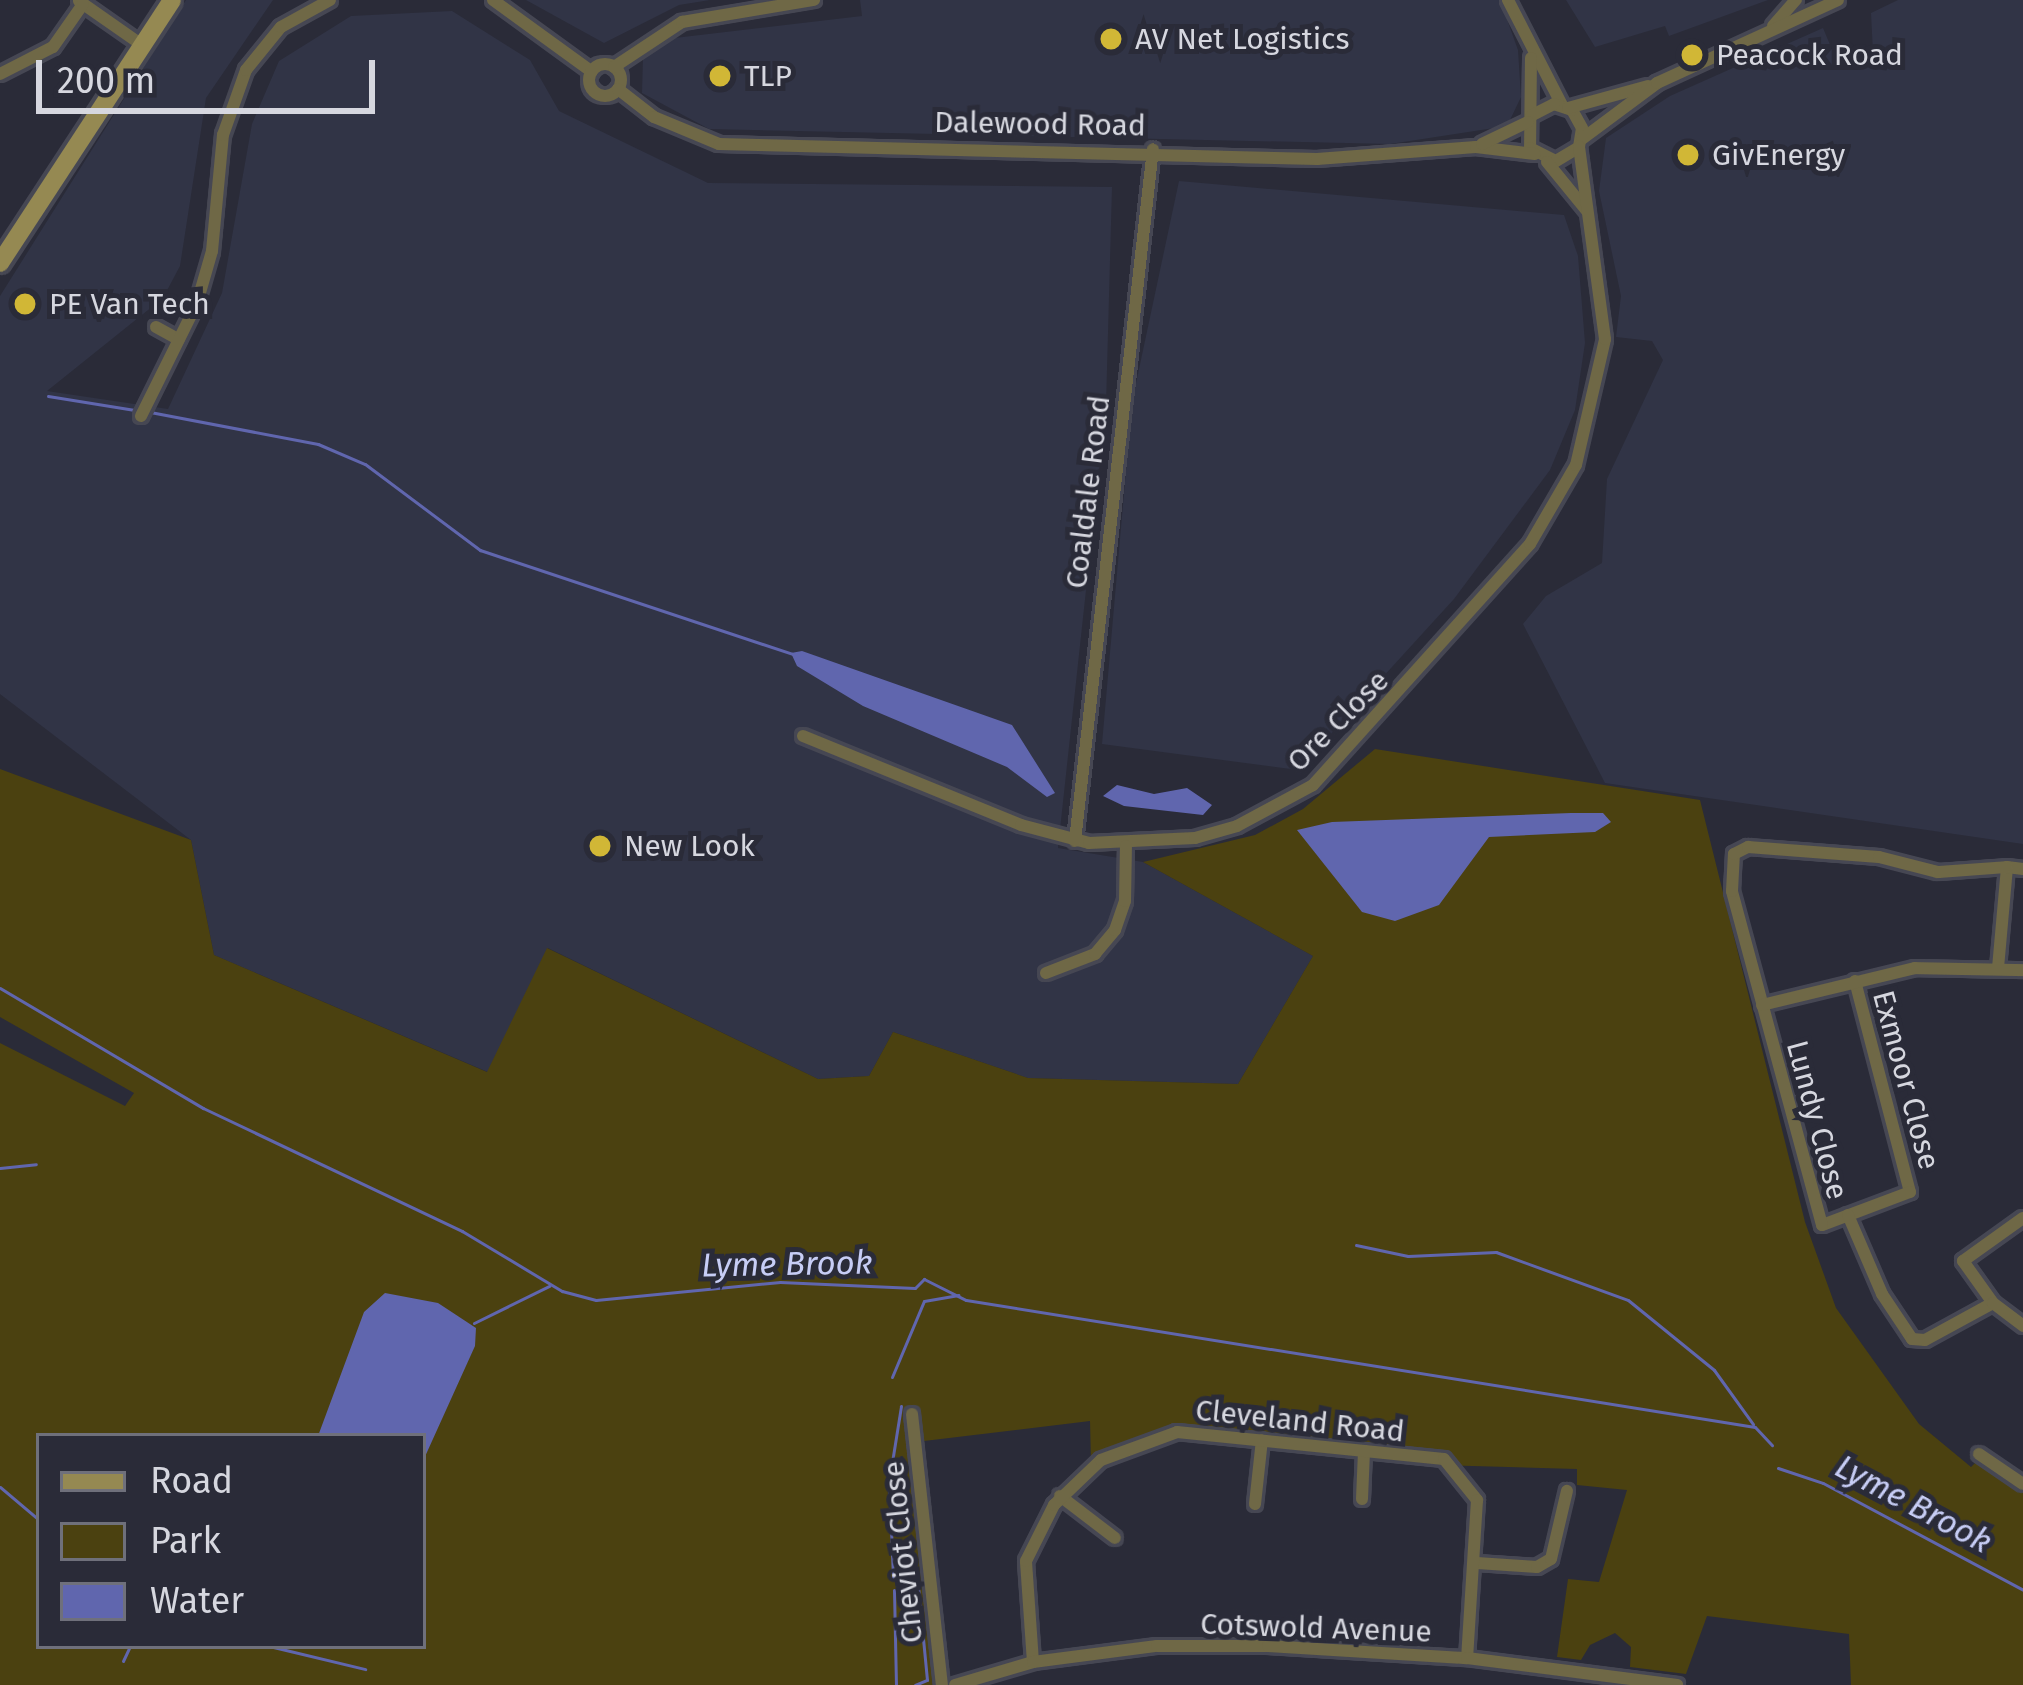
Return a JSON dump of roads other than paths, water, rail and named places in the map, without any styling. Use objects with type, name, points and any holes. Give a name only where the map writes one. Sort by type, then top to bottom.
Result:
[{"type":"street","points":[[0,263],[172,0]]},
{"type":"street","points":[[141,416],[179,340],[212,251],[233,98],[281,27],[330,0]]},
{"type":"street","points":[[494,0],[592,72],[614,68],[682,22],[814,0]]},
{"type":"street","points":[[1508,0],[1531,58],[1530,118],[1538,156],[1591,217]]},
{"type":"street","points":[[1768,32],[1796,0]]},
{"type":"street","points":[[1538,156],[1561,161],[1657,83],[1838,0]]},
{"type":"street","points":[[0,74],[53,47],[80,2],[142,45]]},
{"type":"street","name":"Ore Close","points":[[802,736],[1075,841],[1126,846],[1237,826],[1313,785],[1530,544],[1576,465],[1600,380],[1604,296],[1580,143],[1565,106],[1531,58]]},
{"type":"street","points":[[614,68],[618,89]]},
{"type":"street","name":"Dalewood Road","points":[[592,72],[595,92],[618,89],[654,117],[719,144],[1153,149],[1317,159],[1476,146],[1538,156]]},
{"type":"street","name":"Dalewood Road","points":[[1476,146],[1530,118],[1657,83]]},
{"type":"street","name":"Coaldale Road","points":[[1075,841],[1153,149]]},
{"type":"street","points":[[155,327],[179,340]]},
{"type":"street","points":[[1046,973],[1095,954],[1115,930],[1125,901],[1126,846]]},
{"type":"street","points":[[2023,868],[1938,872],[1879,857],[1738,850],[1730,882],[1762,1005],[1931,967],[2023,970]]},
{"type":"street","points":[[1998,968],[2007,867]]},
{"type":"street","name":"Exmoor Close","points":[[1855,981],[1910,1192]]},
{"type":"street","name":"Lundy Close","points":[[1762,1005],[1811,1200],[1822,1225],[1910,1192]]},
{"type":"street","points":[[1848,1215],[1882,1294],[1912,1339],[1925,1340],[1993,1303]]},
{"type":"street","points":[[2023,1218],[1963,1261],[1993,1303],[2023,1326]]},
{"type":"street","name":"Cheviot Close","points":[[912,1414],[942,1685]]},
{"type":"street","name":"Cleveland Road","points":[[1033,1662],[1026,1561],[1060,1496],[1102,1460],[1177,1432],[1444,1459],[1461,1474],[1477,1500],[1477,1563],[1466,1658]]},
{"type":"street","points":[[1255,1504],[1262,1440]]},
{"type":"street","points":[[1362,1499],[1364,1451]]},
{"type":"street","points":[[1978,1454],[2023,1484]]},
{"type":"street","points":[[1477,1563],[1538,1567],[1551,1559],[1567,1491]]},
{"type":"street","points":[[1060,1496],[1115,1538]]},
{"type":"street","name":"Cotswold Avenue","points":[[955,1685],[1033,1662],[1156,1646],[1466,1658],[1599,1681],[1677,1685]]},
{"type":"water","points":[[802,651],[1012,725],[1055,793],[1047,797],[1007,767],[863,706],[797,666],[791,653]]},
{"type":"water","points":[[1117,785],[1154,794],[1187,788],[1212,805],[1203,815],[1124,806],[1103,796]]},
{"type":"water","points":[[1603,813],[1611,822],[1595,832],[1489,837],[1439,905],[1395,921],[1362,912],[1297,830],[1332,822]]},
{"type":"water","points":[[385,1293],[438,1303],[476,1328],[475,1346],[426,1454],[426,1433],[319,1433],[364,1312]]},
{"type":"waterway","points":[[48,396],[141,411]]},
{"type":"waterway","points":[[150,412],[318,444],[365,464],[480,550],[793,654]]},
{"type":"waterway","name":"Lyme Brook","points":[[0,988],[203,1108],[462,1231],[562,1291],[596,1300],[780,1282],[915,1288],[924,1279],[966,1300],[1755,1427],[1772,1445]]},
{"type":"waterway","points":[[0,1168],[36,1164]]},
{"type":"waterway","points":[[1356,1245],[1408,1256],[1496,1252],[1628,1300],[1714,1370],[1753,1424]]},
{"type":"waterway","points":[[474,1323],[549,1286]]},
{"type":"waterway","points":[[892,1377],[924,1301],[958,1295]]},
{"type":"waterway","points":[[893,1577],[889,1481],[901,1406]]},
{"type":"waterway","name":"Lyme Brook","points":[[1778,1468],[1823,1483],[2023,1590]]},
{"type":"waterway","points":[[0,1487],[36,1517]]},
{"type":"waterway","points":[[915,1685],[927,1680],[918,1587]]},
{"type":"waterway","points":[[894,1590],[896,1685]]},
{"type":"waterway","points":[[123,1661],[129,1649]]},
{"type":"waterway","points":[[282,1649],[365,1669]]},
{"type":"place","name":"AV Net Logistics","points":[[1111,39]]},
{"type":"place","name":"Peacock Road","points":[[1692,55]]},
{"type":"place","name":"TLP","points":[[720,76]]},
{"type":"place","name":"GivEnergy","points":[[1688,155]]},
{"type":"place","name":"PE Van Tech","points":[[25,304]]},
{"type":"place","name":"New Look","points":[[600,846]]}]
